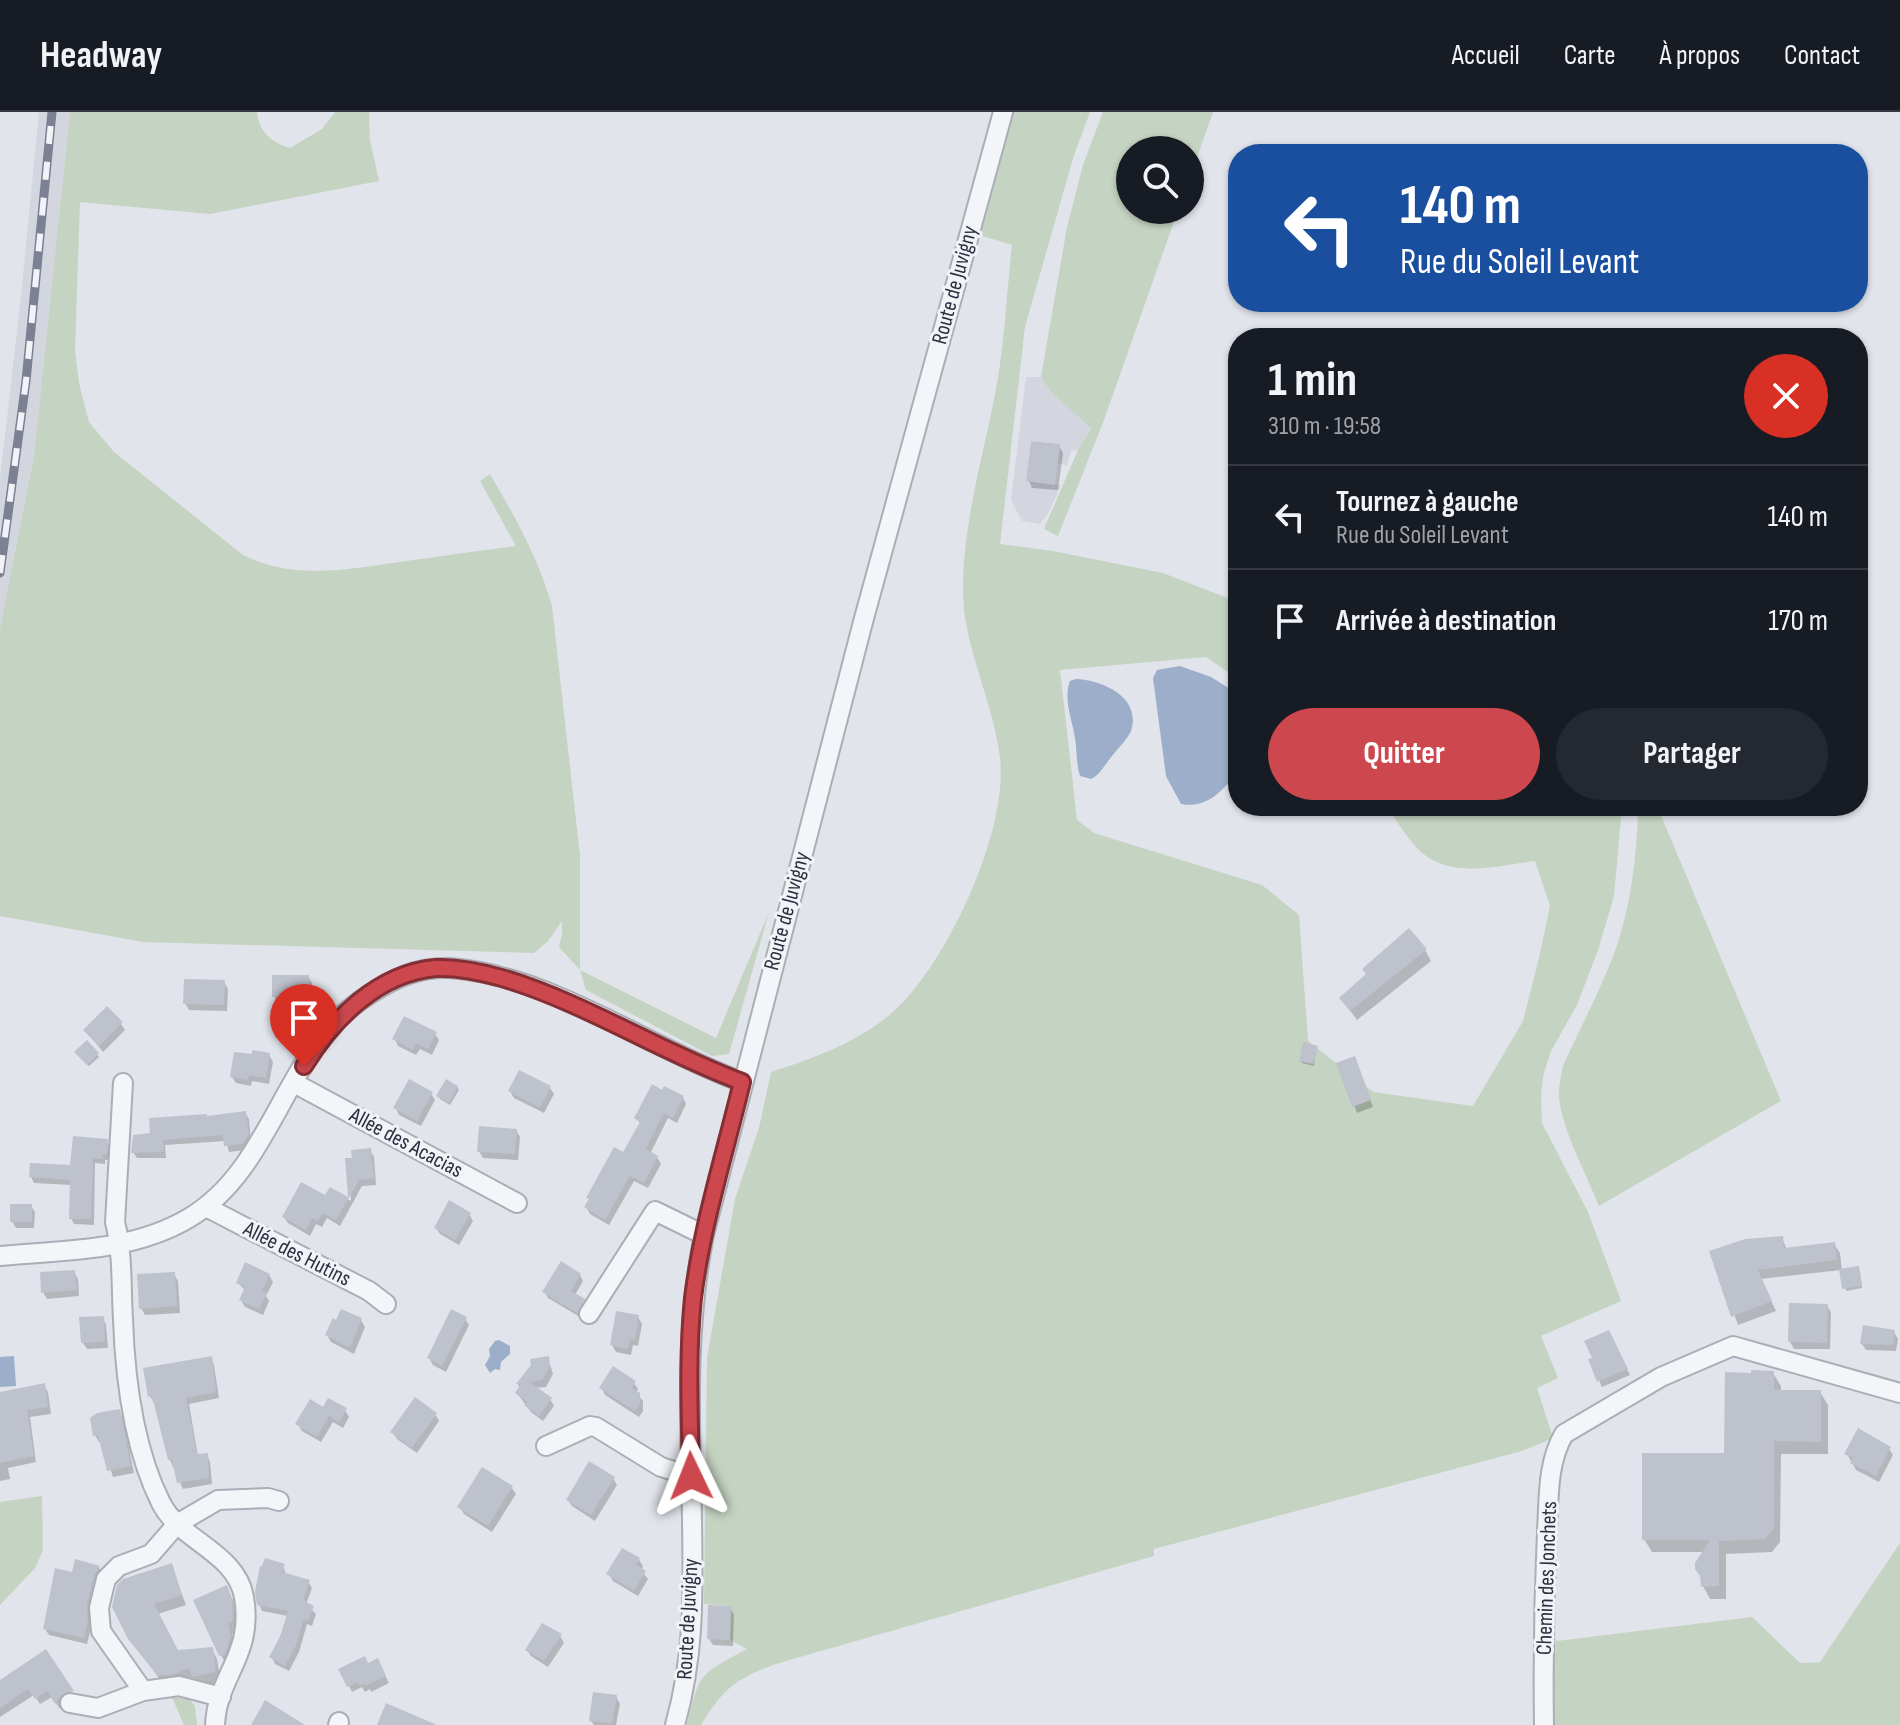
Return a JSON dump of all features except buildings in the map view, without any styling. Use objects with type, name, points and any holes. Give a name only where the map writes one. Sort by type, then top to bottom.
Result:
[{"type":"street","name":"Route de Juvigny","points":[[675,1725],[691,1646],[691,1322],[704,1235],[863,622],[1003,112]]},
{"type":"street","points":[[0,1256],[121,1244],[165,1230],[206,1207],[242,1169],[330,1029],[352,1006],[404,976],[433,968],[494,976],[546,992],[688,1060],[742,1082]]},
{"type":"street","points":[[123,1083],[115,1222],[121,1244],[123,1332],[130,1401],[139,1440],[159,1500],[177,1524],[224,1561],[242,1586],[246,1618],[244,1642],[221,1697],[215,1725]]},
{"type":"street","name":"Allée des Acacias","points":[[294,1083],[517,1203]]},
{"type":"street","name":"Allée des Hutins","points":[[206,1207],[369,1291],[386,1304]]},
{"type":"street","points":[[589,1314],[655,1211],[704,1235]]},
{"type":"street","name":"Chemin des Jonchets","points":[[1544,1725],[1544,1621],[1550,1476],[1564,1434],[1661,1377],[1733,1346],[1900,1393]]},
{"type":"street","points":[[546,1446],[590,1426],[596,1427],[661,1467],[691,1476]]},
{"type":"street","points":[[143,1691],[101,1631],[98,1616],[106,1579],[115,1569],[155,1551],[177,1524],[218,1500],[268,1498],[279,1501]]},
{"type":"street","points":[[70,1703],[98,1708],[143,1691],[179,1686],[221,1697]]},
{"type":"shaded area","points":[[39,112],[70,112],[34,455],[0,629],[0,478]]},
{"type":"shaded area","points":[[1026,377],[1041,377],[1051,392],[1091,427],[1078,450],[1071,451],[1067,465],[1058,464],[1060,444],[1031,441],[1027,481],[1061,485],[1040,524],[1022,521],[1011,500]]},
{"type":"green space","points":[[70,112],[257,112],[260,125],[267,135],[290,148],[322,129],[335,112],[369,112],[370,140],[379,181],[210,214],[80,202],[75,351],[79,383],[89,422],[114,452],[243,555],[283,568],[323,571],[516,546],[480,481],[490,474],[533,555],[552,606],[580,856],[580,970],[559,947],[562,921],[548,941],[534,953],[143,942],[0,916],[0,629],[34,455]]},
{"type":"green space","points":[[1013,112],[1090,112],[1074,155],[1025,327],[1000,544],[1163,573],[1228,598],[1228,672],[1206,657],[1060,670],[1077,820],[1094,833],[1262,885],[1299,915],[1308,1041],[1373,1092],[1473,1106],[1523,1021],[1550,906],[1535,861],[1472,869],[1442,864],[1416,847],[1393,816],[1621,816],[1614,896],[1577,1005],[1551,1051],[1543,1076],[1541,1097],[1542,1123],[1588,1212],[1621,1301],[1541,1336],[1558,1378],[1537,1388],[1553,1438],[1522,1451],[1154,1549],[1154,1556],[779,1663],[733,1685],[717,1701],[701,1725],[687,1725],[695,1694],[704,1677],[719,1664],[747,1649],[730,1640],[731,1606],[704,1604],[707,1358],[735,1199],[759,1128],[771,1072],[825,1053],[859,1036],[904,1001],[940,952],[958,920],[986,853],[995,819],[1000,758],[992,717],[968,635],[963,593],[966,539],[1000,361],[1012,245],[979,235]]},
{"type":"green space","points":[[1103,112],[1213,112],[1204,137],[1116,136],[1116,224],[1173,224],[1104,420],[1058,536],[1044,529],[1078,450],[1091,428],[1051,392],[1041,377],[1067,227],[1083,165]]},
{"type":"green space","points":[[1637,816],[1661,816],[1781,1101],[1599,1206],[1565,1125],[1559,1086],[1563,1066],[1619,940],[1636,845]]},
{"type":"green space","points":[[769,912],[729,1054],[712,1056],[586,990],[580,970],[716,1038]]},
{"type":"green space","points":[[42,1496],[43,1550],[35,1568],[0,1605],[0,1502]]},
{"type":"green space","points":[[1900,1543],[1900,1725],[1551,1725],[1549,1642],[1752,1617],[1800,1663],[1820,1662]]},
{"type":"green space","points":[[172,1697],[189,1699],[195,1706],[197,1725],[184,1725]]},
{"type":"water","points":[[1180,666],[1211,677],[1228,688],[1228,784],[1199,804],[1181,804],[1166,776],[1153,678],[1157,670]]},
{"type":"water","points":[[1076,679],[1097,683],[1117,693],[1131,709],[1133,719],[1127,738],[1091,779],[1080,776],[1069,709],[1068,688],[1070,681]]},
{"type":"water","points":[[499,1340],[510,1346],[510,1354],[501,1362],[500,1370],[490,1373],[485,1365],[490,1356],[489,1349]]},
{"type":"water","points":[[14,1356],[16,1386],[0,1387],[0,1357]]},
{"type":"railway","points":[[0,573],[26,381],[52,112]]},
{"type":"route","points":[[304,1066],[339,1017],[368,995],[404,976],[433,968],[448,968],[494,976],[546,992],[742,1082],[704,1235],[693,1298],[689,1391],[691,1476]]}]
